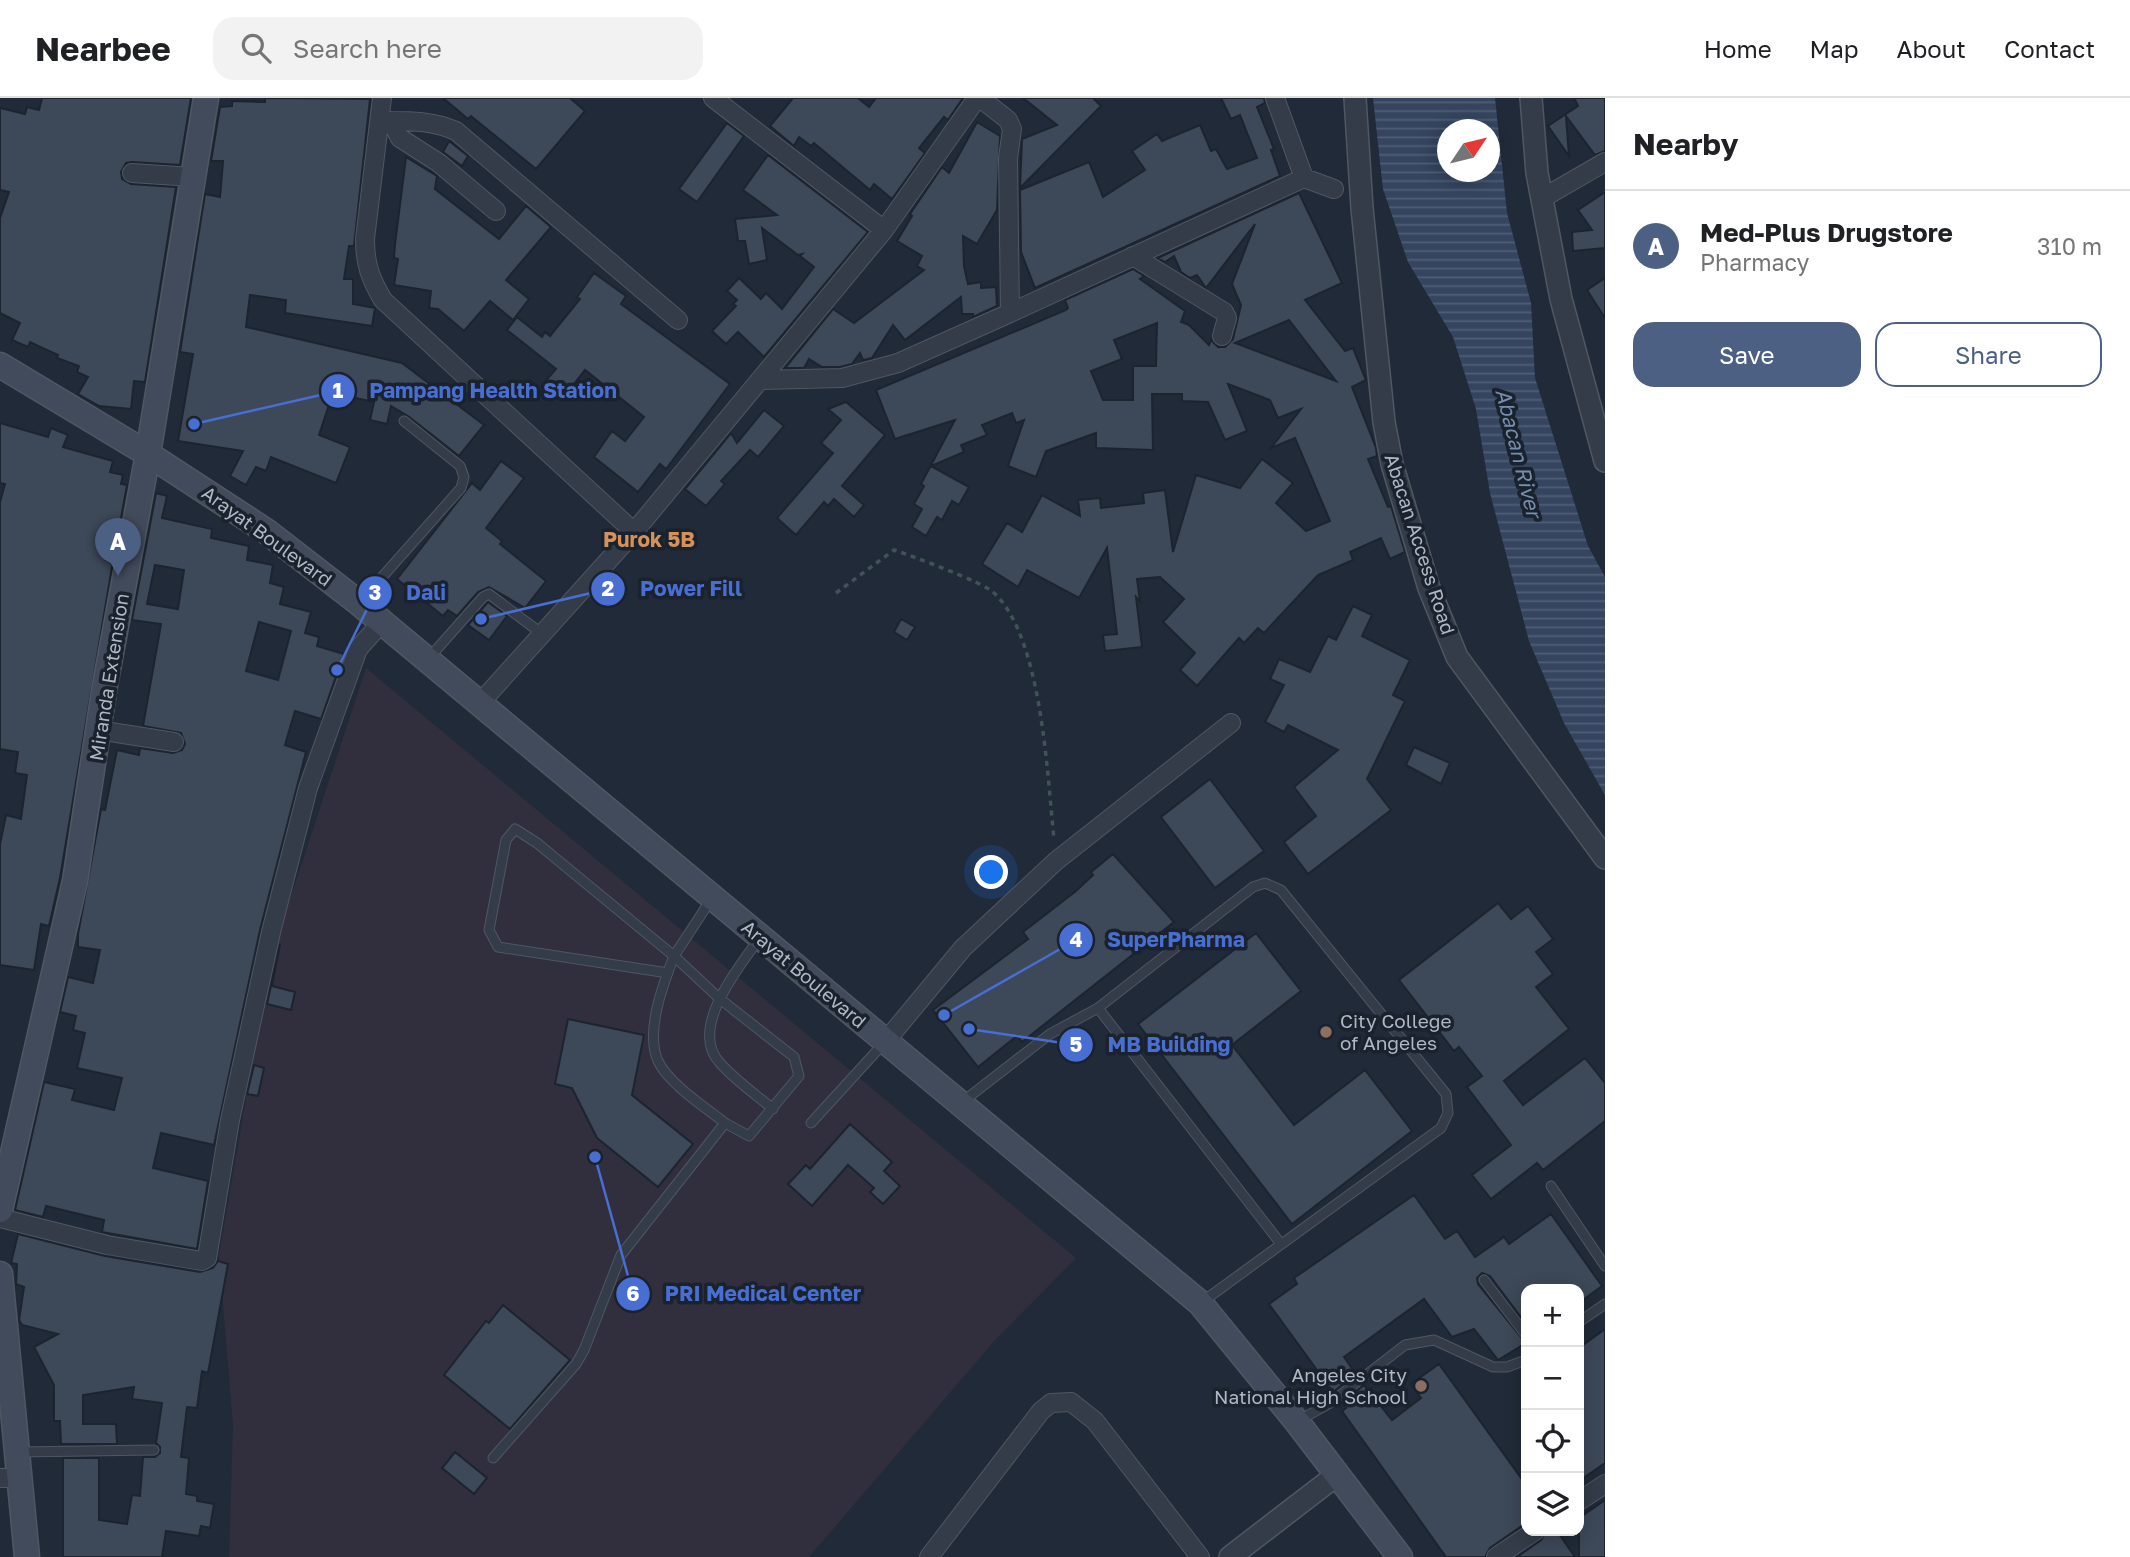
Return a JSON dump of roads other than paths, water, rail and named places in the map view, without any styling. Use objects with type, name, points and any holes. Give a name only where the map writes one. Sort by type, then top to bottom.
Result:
[{"type":"main road","name":"Miranda Extension","points":[[0,1210],[75,881],[98,730],[148,454],[206,98]]},
{"type":"main road","name":"Arayat Boulevard","points":[[0,365],[148,454],[267,531],[428,659],[1200,1303],[1338,1474],[1400,1557]]},
{"type":"main road","points":[[0,1274],[17,1452],[10,1478],[27,1557]]},
{"type":"street","points":[[382,98],[386,121],[365,262],[383,300],[634,532]]},
{"type":"street","points":[[713,98],[884,230]]},
{"type":"street","points":[[480,703],[634,532],[884,230],[978,98],[1008,120],[1012,129],[1008,171],[1010,313]]},
{"type":"street","points":[[1275,98],[1304,178]]},
{"type":"street","name":"Abacan Access Road","points":[[1355,98],[1362,208],[1384,422],[1392,464],[1429,588],[1457,657],[1605,858]]},
{"type":"street","points":[[1531,98],[1541,199],[1567,323],[1605,461]]},
{"type":"street","points":[[386,121],[400,138],[439,163],[496,211]]},
{"type":"street","points":[[386,121],[439,123],[456,131],[678,320]]},
{"type":"street","points":[[1541,199],[1605,162]]},
{"type":"street","points":[[132,173],[192,177]]},
{"type":"street","points":[[760,380],[842,378],[887,366],[1010,313],[1304,178],[1334,189]]},
{"type":"street","points":[[1133,256],[1224,312],[1227,318],[1222,335]]},
{"type":"street","points":[[0,1218],[107,1245],[202,1261],[207,1258],[230,1120],[249,1030],[307,788],[358,649],[382,622]]},
{"type":"street","points":[[885,1042],[963,948],[1056,861],[1231,723]]},
{"type":"street","points":[[98,730],[174,741]]},
{"type":"street","points":[[929,1557],[1041,1411],[1051,1403],[1072,1402],[1095,1421],[1200,1557]]},
{"type":"street","points":[[1230,1557],[1338,1474]]},
{"type":"street","points":[[1584,1498],[1605,1484]]},
{"type":"street","points":[[1496,1557],[1528,1536]]},
{"type":"lane","points":[[359,603],[461,488],[464,477],[460,466],[404,421]]},
{"type":"lane","points":[[428,659],[483,597],[489,594],[541,634]]},
{"type":"lane","points":[[668,972],[498,947],[489,930],[506,840],[510,833],[515,829],[537,843],[674,956],[720,999],[794,1057],[799,1065],[799,1076],[794,1085],[749,1136],[724,1123],[681,1088],[658,1061],[653,1033],[674,956],[714,896]]},
{"type":"lane","points":[[960,1104],[1050,1034],[1098,1008],[1253,887],[1265,883],[1281,890],[1446,1094],[1448,1113],[1441,1128],[1200,1303]]},
{"type":"lane","points":[[761,936],[720,999],[708,1041],[718,1062],[773,1109]]},
{"type":"lane","points":[[1098,1008],[1281,1244]]},
{"type":"lane","points":[[811,1123],[885,1042]]},
{"type":"lane","points":[[493,1458],[576,1364],[591,1335],[621,1255],[724,1123]]},
{"type":"lane","points":[[1551,1186],[1605,1266]]},
{"type":"lane","points":[[1484,1280],[1521,1328]]},
{"type":"lane","points":[[1584,1319],[1605,1304]]},
{"type":"lane","points":[[1297,1422],[1330,1403],[1405,1345],[1434,1340],[1493,1367],[1507,1367],[1521,1362]]},
{"type":"lane","points":[[17,1452],[154,1450]]},
{"type":"water","name":"Abacan River","points":[[1373,98],[1495,98],[1497,119],[1437,119],[1437,182],[1500,182],[1500,146],[1507,213],[1531,303],[1535,378],[1588,546],[1605,577],[1605,795],[1564,723],[1529,641],[1490,493],[1476,409],[1453,337],[1408,262],[1383,189]]},
{"type":"place","name":"Pampang Health Station","points":[[194,424]]},
{"type":"place","name":"Med-Plus Drugstore","points":[[118,576]]},
{"type":"place","name":"Power Fill","points":[[481,619]]},
{"type":"place","name":"Dali","points":[[337,670]]},
{"type":"place","name":"SuperPharma","points":[[944,1015]]},
{"type":"place","name":"MB Building","points":[[969,1029]]},
{"type":"place","name":"City College of Angeles","points":[[1326,1032]]},
{"type":"place","name":"PRI Medical Center","points":[[595,1157]]},
{"type":"place","name":"Angeles City National High School","points":[[1421,1386]]},
{"type":"district","name":"Purok 5B","points":[[649,540]]}]
